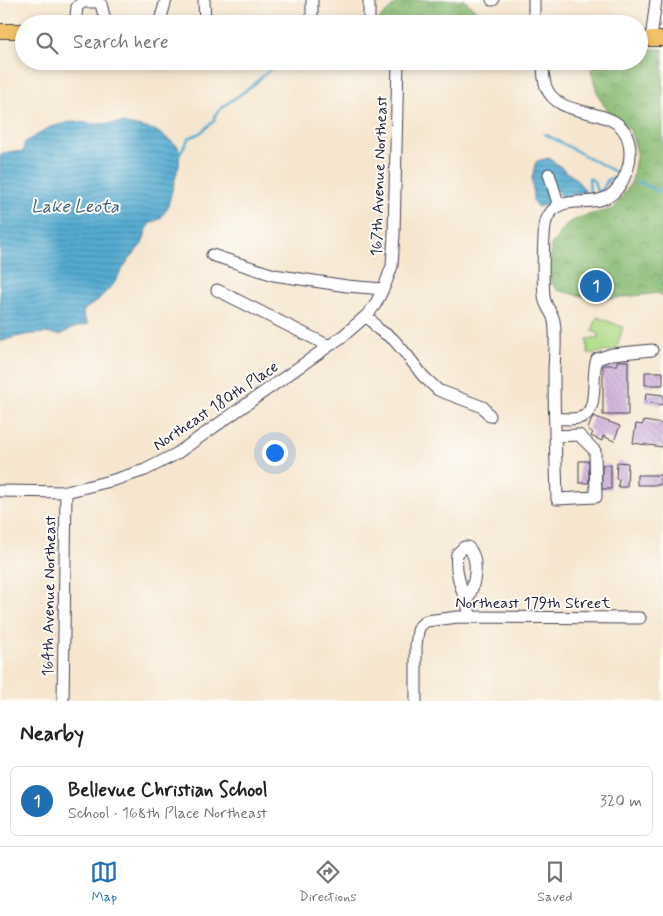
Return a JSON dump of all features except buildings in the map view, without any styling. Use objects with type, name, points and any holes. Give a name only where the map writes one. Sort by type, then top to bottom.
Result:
[{"type":"main road","points":[[0,31],[15,31]]},
{"type":"street","points":[[162,15],[166,0]]},
{"type":"street","points":[[204,0],[204,15]]},
{"type":"street","points":[[312,0],[312,15]]},
{"type":"street","points":[[369,0],[369,15]]},
{"type":"street","points":[[534,0],[534,15]]},
{"type":"street","points":[[76,15],[77,7],[82,2],[97,2],[101,4],[104,15]]},
{"type":"street","points":[[651,39],[658,7]]},
{"type":"street","name":"167th Avenue Northeast","points":[[367,315],[383,289],[392,266],[398,70]]},
{"type":"street","points":[[544,70],[546,89],[552,96],[572,109],[608,117],[618,124],[626,135],[630,146],[629,164],[624,178],[612,195],[604,199],[571,201],[559,206],[551,213],[546,222],[544,240],[545,302],[554,321],[555,436],[557,499],[596,497],[595,451],[579,435],[555,436]]},
{"type":"street","points":[[549,174],[559,206]]},
{"type":"street","points":[[212,255],[274,276],[383,289]]},
{"type":"street","points":[[217,290],[329,346]]},
{"type":"street","points":[[367,315],[378,329],[393,339],[403,349],[424,376],[438,390],[483,407],[490,416]]},
{"type":"street","name":"Northeast 180th Place","points":[[0,491],[66,492],[122,478],[145,470],[176,454],[329,346],[367,315]]},
{"type":"street","points":[[555,418],[579,418],[588,412],[592,405],[594,366],[597,359],[612,354],[652,350]]},
{"type":"street","name":"164th Avenue Northeast","points":[[63,701],[66,492]]},
{"type":"street","points":[[467,601],[471,617]]},
{"type":"street","name":"Northeast 179th Street","points":[[416,701],[416,646],[418,631],[426,620],[471,617],[640,618]]},
{"type":"green space","points":[[400,0],[464,0],[482,15],[383,15]]},
{"type":"green space","points":[[648,49],[663,49],[663,298],[659,293],[598,300],[557,290],[550,281],[551,245],[568,223],[584,216],[614,209],[632,181],[637,152],[630,130],[605,107],[598,95],[591,71],[648,70]]},
{"type":"green space","points":[[597,317],[623,327],[616,350],[588,354],[587,339],[598,339],[599,334],[592,331]]},
{"type":"water","name":"Lake Leota","points":[[74,121],[92,124],[123,123],[155,130],[178,146],[180,153],[179,165],[167,209],[160,219],[149,224],[142,244],[127,262],[113,285],[96,302],[84,310],[83,315],[88,324],[71,329],[60,335],[30,334],[0,342],[0,156],[14,151],[24,152],[24,143],[27,141],[50,127]]},
{"type":"water","points":[[549,158],[575,178],[585,190],[583,193],[562,197],[545,175],[550,204],[537,207],[533,200],[532,178],[535,164],[537,161]]},
{"type":"waterway","points":[[180,153],[189,138],[200,133],[215,120],[214,116],[225,105],[251,87],[269,70]]},
{"type":"waterway","points":[[545,134],[621,175],[617,178],[608,179],[603,189],[599,192],[597,192],[594,181],[589,178],[590,191]]},
{"type":"waterway","points":[[637,181],[663,193]]},
{"type":"place","name":"Bellevue Christian School","points":[[596,286]]}]
